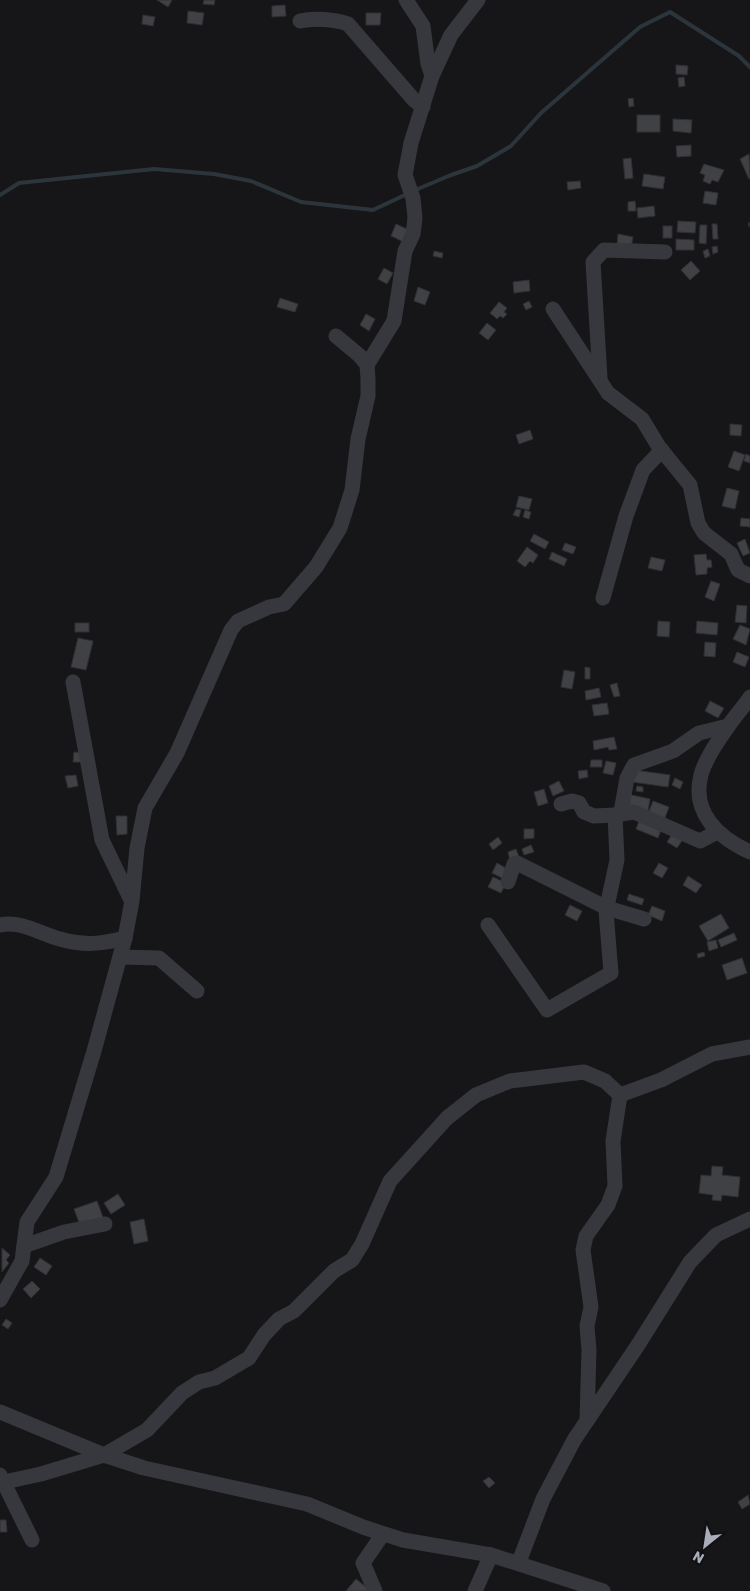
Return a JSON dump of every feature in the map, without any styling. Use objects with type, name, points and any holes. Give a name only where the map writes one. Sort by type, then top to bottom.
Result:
[{"type":"street","points":[[406,0],[423,26],[428,64],[432,76]]},
{"type":"street","points":[[0,1300],[16,1273],[24,1246],[27,1222],[50,1188],[59,1168],[125,938],[132,901],[137,848],[145,808],[177,753],[231,630],[238,621],[284,604],[316,567],[340,528],[352,490],[358,439],[368,396],[367,365],[394,322],[404,251],[413,234],[415,218],[405,175],[407,156],[432,76],[451,36],[478,0]]},
{"type":"street","points":[[300,21],[343,22],[348,24],[414,100],[423,107]]},
{"type":"street","points":[[600,379],[593,262],[604,250],[665,252]]},
{"type":"street","points":[[553,309],[608,393],[642,419],[662,450],[690,485],[698,523],[704,533],[731,554],[738,570],[750,576]]},
{"type":"street","points":[[336,336],[360,356],[367,365]]},
{"type":"street","points":[[603,598],[626,516],[643,470],[662,450]]},
{"type":"street","points":[[73,682],[102,840],[132,901]]},
{"type":"street","points":[[750,697],[728,726],[701,774],[699,792],[703,813],[717,832],[750,852]]},
{"type":"street","points":[[488,925],[547,1010],[611,973],[607,908],[616,860],[618,814],[627,778],[634,765],[673,751],[699,733],[728,726]]},
{"type":"street","points":[[561,804],[572,801],[579,803],[584,812],[594,816],[634,812],[700,841],[717,832]]},
{"type":"street","points":[[508,882],[514,864],[518,864],[607,908],[644,919]]},
{"type":"street","points":[[0,925],[6,923],[36,930],[60,940],[97,945],[125,938]]},
{"type":"street","points":[[120,956],[159,958],[197,991]]},
{"type":"street","points":[[620,1095],[661,1080],[712,1054],[750,1047]]},
{"type":"street","points":[[32,1540],[1,1480],[104,1455],[148,1430],[182,1394],[199,1382],[215,1378],[249,1358],[264,1335],[279,1319],[294,1311],[334,1270],[352,1260],[362,1244],[390,1182],[447,1118],[476,1095],[510,1081],[584,1072],[605,1081],[620,1095]]},
{"type":"street","points":[[587,1420],[588,1326],[591,1307],[583,1250],[586,1236],[608,1205],[615,1186],[612,1142],[620,1095]]},
{"type":"street","points":[[518,1562],[553,1477],[587,1420],[638,1345],[690,1262],[716,1234],[750,1219]]},
{"type":"street","points":[[24,1246],[64,1232],[105,1224]]},
{"type":"street","points":[[0,1412],[104,1455],[174,1476],[242,1488],[307,1504],[383,1534],[432,1546],[491,1555],[518,1562],[603,1591]]},
{"type":"street","points":[[375,1591],[363,1563],[383,1534]]},
{"type":"street","points":[[475,1591],[491,1555]]},
{"type":"building","points":[[157,0],[172,0],[168,7]]},
{"type":"building","points":[[204,0],[215,0],[214,5],[203,4]]},
{"type":"building","points":[[285,5],[286,16],[272,17],[272,6]]},
{"type":"building","points":[[188,11],[204,13],[202,25],[187,23]]},
{"type":"building","points":[[366,13],[381,13],[380,25],[366,25]]},
{"type":"building","points":[[143,15],[155,17],[153,26],[142,24]]},
{"type":"building","points":[[676,65],[688,66],[687,75],[676,74]]},
{"type":"building","points":[[684,77],[685,86],[679,87],[678,78]]},
{"type":"building","points":[[633,98],[634,106],[629,107],[628,99]]},
{"type":"building","points":[[637,115],[660,115],[660,132],[637,132]]},
{"type":"building","points":[[673,119],[692,120],[691,133],[673,131]]},
{"type":"building","points":[[691,145],[691,156],[677,157],[676,146]]},
{"type":"building","points":[[749,154],[750,178],[749,179],[740,159]]},
{"type":"building","points":[[631,158],[633,178],[625,179],[623,159]]},
{"type":"building","points":[[704,164],[724,170],[718,182],[712,180],[710,184],[703,181],[705,175],[700,173]]},
{"type":"building","points":[[644,174],[665,177],[663,189],[642,186]]},
{"type":"building","points":[[580,181],[581,188],[568,190],[567,182]]},
{"type":"building","points":[[705,191],[718,193],[716,205],[703,203]]},
{"type":"building","points":[[635,201],[636,211],[628,211],[628,202]]},
{"type":"building","points":[[654,206],[655,216],[638,218],[637,208]]},
{"type":"building","points":[[678,221],[696,222],[695,233],[677,232]]},
{"type":"building","points":[[396,224],[411,231],[406,243],[391,236]]},
{"type":"building","points":[[712,224],[717,224],[718,239],[713,239]]},
{"type":"building","points":[[700,225],[707,225],[706,244],[699,243]]},
{"type":"building","points":[[663,226],[672,226],[672,238],[663,238]]},
{"type":"building","points":[[618,234],[633,237],[631,248],[617,246]]},
{"type":"building","points":[[676,239],[694,240],[694,250],[676,250]]},
{"type":"building","points":[[717,246],[718,252],[713,254],[712,247]]},
{"type":"building","points":[[708,249],[710,256],[705,258],[703,251]]},
{"type":"building","points":[[434,251],[443,253],[442,258],[433,256]]},
{"type":"building","points":[[691,261],[700,271],[690,280],[681,270]]},
{"type":"building","points":[[384,268],[393,273],[387,284],[378,279]]},
{"type":"building","points":[[529,280],[530,291],[514,293],[513,282]]},
{"type":"building","points":[[418,287],[430,292],[425,305],[414,301]]},
{"type":"building","points":[[280,298],[298,304],[295,312],[277,307]]},
{"type":"building","points":[[529,301],[532,307],[526,310],[523,304]]},
{"type":"building","points":[[499,302],[507,308],[504,312],[507,314],[503,318],[500,316],[497,319],[490,313]]},
{"type":"building","points":[[366,314],[375,319],[369,331],[360,325]]},
{"type":"building","points":[[487,323],[496,330],[488,340],[479,333]]},
{"type":"building","points":[[730,424],[742,425],[741,436],[730,435]]},
{"type":"building","points":[[530,430],[533,439],[519,444],[516,435]]},
{"type":"building","points":[[734,451],[745,455],[739,471],[728,467]]},
{"type":"building","points":[[746,454],[750,456],[750,463],[744,461]]},
{"type":"building","points":[[727,488],[739,491],[735,509],[722,506]]},
{"type":"building","points":[[519,496],[532,499],[529,510],[516,507]]},
{"type":"building","points":[[516,509],[521,510],[519,517],[513,515]]},
{"type":"building","points":[[525,510],[531,512],[529,519],[523,517]]},
{"type":"building","points":[[741,518],[750,519],[750,527],[740,526]]},
{"type":"building","points":[[534,534],[549,542],[545,549],[530,541]]},
{"type":"building","points":[[745,539],[750,553],[743,556],[737,543]]},
{"type":"building","points":[[565,543],[576,547],[573,554],[562,550]]},
{"type":"building","points":[[527,547],[538,555],[533,563],[530,561],[525,567],[517,561]]},
{"type":"building","points":[[552,552],[567,559],[564,566],[549,559]]},
{"type":"building","points":[[706,554],[707,560],[711,560],[712,567],[707,568],[707,574],[696,575],[694,555]]},
{"type":"building","points":[[651,557],[665,560],[662,571],[648,568]]},
{"type":"building","points":[[711,581],[720,584],[714,601],[705,597]]},
{"type":"building","points":[[737,605],[747,606],[746,623],[735,622]]},
{"type":"building","points":[[658,621],[670,622],[669,637],[657,636]]},
{"type":"building","points":[[697,621],[718,623],[717,635],[696,633]]},
{"type":"building","points":[[75,623],[89,623],[89,632],[75,632]]},
{"type":"building","points":[[740,625],[750,629],[746,645],[733,639]]},
{"type":"building","points":[[78,638],[93,641],[86,670],[71,667]]},
{"type":"building","points":[[705,642],[716,643],[715,657],[704,656]]},
{"type":"building","points":[[737,652],[749,657],[745,667],[733,662]]},
{"type":"building","points":[[585,667],[590,668],[590,679],[585,679]]},
{"type":"building","points":[[564,670],[575,672],[572,689],[561,687]]},
{"type":"building","points":[[617,683],[620,696],[614,697],[610,685]]},
{"type":"building","points":[[599,688],[601,697],[586,700],[585,691]]},
{"type":"building","points":[[710,701],[724,708],[718,718],[705,711]]},
{"type":"building","points":[[607,703],[609,714],[594,716],[592,705]]},
{"type":"building","points":[[614,737],[617,749],[609,750],[608,747],[594,750],[593,741]]},
{"type":"building","points":[[74,752],[85,753],[85,762],[73,762]]},
{"type":"building","points":[[591,760],[602,760],[602,767],[590,767]]},
{"type":"building","points":[[606,761],[616,763],[613,775],[603,773]]},
{"type":"building","points":[[587,770],[588,777],[579,779],[578,771]]},
{"type":"building","points":[[634,770],[670,775],[668,787],[632,782]]},
{"type":"building","points":[[76,775],[78,786],[68,788],[65,776]]},
{"type":"building","points":[[675,778],[683,782],[680,789],[672,785]]},
{"type":"building","points":[[559,781],[564,791],[553,796],[549,786]]},
{"type":"building","points":[[637,786],[643,787],[643,792],[636,791]]},
{"type":"building","points":[[544,789],[548,803],[538,806],[534,792]]},
{"type":"building","points":[[627,794],[650,799],[648,811],[624,806]]},
{"type":"building","points":[[653,801],[669,807],[664,820],[648,814]]},
{"type":"building","points":[[116,816],[127,816],[127,834],[117,835]]},
{"type":"building","points":[[641,816],[663,825],[658,838],[636,829]]},
{"type":"building","points":[[524,829],[534,829],[534,838],[524,839]]},
{"type":"building","points":[[673,833],[683,839],[677,848],[667,842]]},
{"type":"building","points":[[498,837],[502,843],[493,850],[489,844]]},
{"type":"building","points":[[531,845],[534,852],[524,855],[522,849]]},
{"type":"building","points":[[516,849],[519,857],[510,860],[508,852]]},
{"type":"building","points":[[497,863],[509,870],[504,879],[492,873]]},
{"type":"building","points":[[659,863],[668,868],[662,878],[653,873]]},
{"type":"building","points":[[688,876],[702,885],[696,893],[683,885]]},
{"type":"building","points":[[493,877],[506,883],[501,893],[488,887]]},
{"type":"building","points":[[629,894],[644,899],[642,905],[627,900]]},
{"type":"building","points":[[570,905],[582,911],[577,921],[565,915]]},
{"type":"building","points":[[652,906],[665,911],[662,921],[648,915]]},
{"type":"building","points":[[721,914],[729,928],[708,941],[699,926]]},
{"type":"building","points":[[734,933],[737,940],[721,947],[718,940]]},
{"type":"building","points":[[716,940],[718,948],[709,951],[707,942]]},
{"type":"building","points":[[704,952],[705,956],[698,958],[697,954]]},
{"type":"building","points":[[742,958],[747,973],[727,980],[722,965]]},
{"type":"building","points":[[712,1166],[723,1167],[722,1175],[740,1177],[738,1197],[722,1195],[721,1201],[712,1200],[713,1195],[699,1193],[701,1175],[711,1176]]},
{"type":"building","points":[[118,1194],[125,1205],[111,1214],[104,1203]]},
{"type":"building","points":[[97,1201],[104,1220],[80,1225],[74,1209]]},
{"type":"building","points":[[144,1219],[148,1241],[134,1244],[130,1222]]},
{"type":"building","points":[[2,1248],[10,1255],[6,1260],[9,1263],[2,1272]]},
{"type":"building","points":[[40,1258],[52,1266],[46,1275],[34,1267]]},
{"type":"building","points":[[32,1281],[40,1289],[31,1298],[23,1289]]},
{"type":"building","points":[[6,1319],[12,1323],[8,1329],[2,1325]]},
{"type":"building","points":[[489,1477],[495,1483],[489,1488],[483,1481]]},
{"type":"building","points":[[748,1495],[750,1504],[742,1509],[738,1502]]},
{"type":"building","points":[[0,1520],[6,1520],[7,1532],[0,1532]]},
{"type":"building","points":[[356,1579],[371,1591],[346,1591]]},
{"type":"waterway","points":[[413,191],[477,166],[511,146],[541,113],[640,27],[670,12],[739,56],[750,67]]},
{"type":"waterway","points":[[0,195],[19,183],[154,169],[214,174],[251,181],[301,202],[373,210],[407,194]]}]
